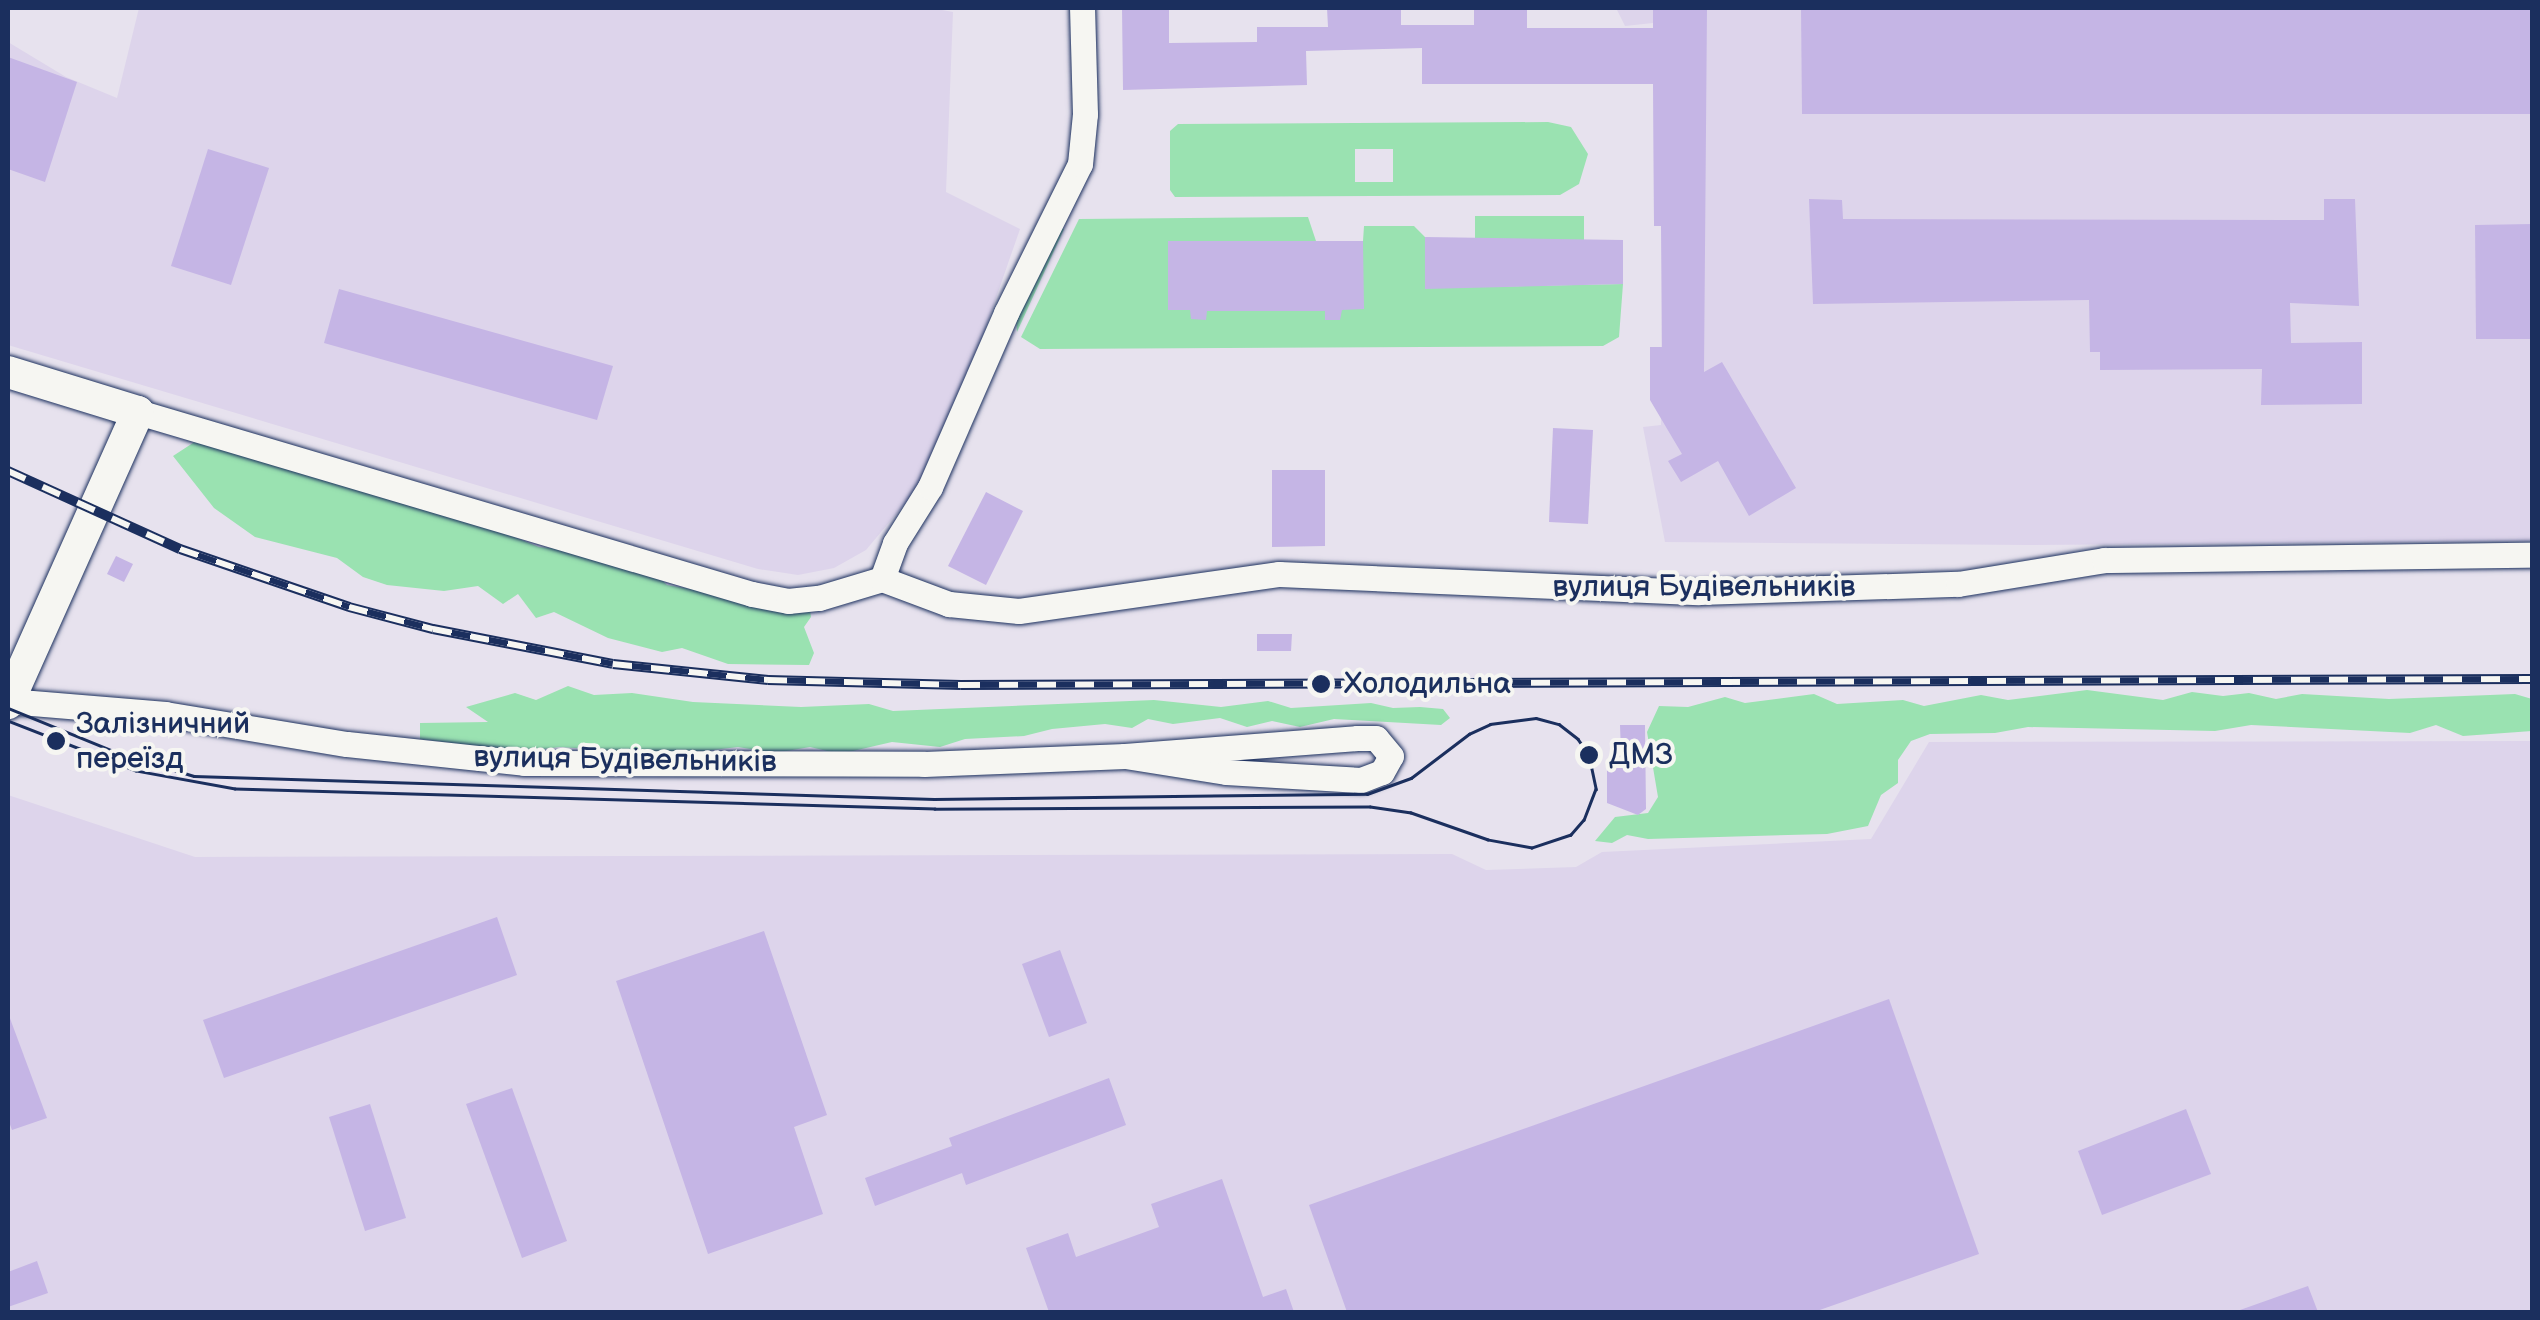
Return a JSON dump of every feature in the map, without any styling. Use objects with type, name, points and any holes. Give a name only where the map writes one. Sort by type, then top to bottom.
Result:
[{"type":"street","points":[[8,372],[752,594],[788,601],[819,598],[882,579],[895,543],[930,487],[1006,313],[1080,164],[1086,114],[1082,8]]},
{"type":"street","name":"вулиця Будівельників","points":[[138,412],[8,702],[165,714],[347,744],[524,764],[924,764],[1125,756],[1357,738],[1376,738],[1391,756],[1382,772],[1361,780],[1226,772],[1125,756]]},
{"type":"street","name":"вулиця Будівельників","points":[[882,579],[949,604],[1019,611],[1279,574],[1717,592],[1958,584],[2104,560],[2532,555]]},
{"type":"shaded area","points":[[139,8],[931,8],[953,12],[946,192],[1020,229],[958,407],[917,489],[866,550],[834,568],[798,575],[758,569],[8,345],[8,42],[66,77],[117,98]]},
{"type":"shaded area","points":[[1616,8],[2532,8],[2532,541],[2028,545],[1665,542],[1643,427],[1661,425],[1662,226],[1654,226],[1653,23],[1625,26]]},
{"type":"shaded area","points":[[2532,741],[2532,1312],[8,1312],[8,795],[195,857],[1452,854],[1486,870],[1576,867],[1602,852],[1871,839],[1929,742]]},
{"type":"green space","points":[[1548,122],[1571,127],[1588,154],[1579,184],[1560,195],[1175,197],[1170,190],[1170,131],[1178,124]],"holes":[[[1355,149],[1393,149],[1393,182],[1355,182]]]},
{"type":"green space","points":[[1475,216],[1584,216],[1584,240],[1475,241]]},
{"type":"green space","points":[[1308,217],[1316,241],[1363,241],[1364,226],[1414,226],[1425,237],[1425,288],[1623,284],[1619,337],[1603,346],[1040,349],[1021,337],[1079,219]]},
{"type":"green space","points":[[1064,229],[1017,332],[1016,321]]},
{"type":"green space","points":[[199,439],[478,522],[539,547],[575,550],[660,578],[667,585],[810,609],[811,617],[804,627],[814,653],[809,665],[728,664],[682,648],[662,652],[608,638],[554,612],[536,618],[518,594],[503,604],[478,586],[444,591],[387,585],[363,577],[337,558],[255,537],[214,508],[173,456]]},
{"type":"green space","points":[[568,686],[594,695],[632,693],[693,702],[801,707],[869,704],[893,711],[1154,700],[1221,707],[1268,701],[1291,708],[1371,703],[1393,708],[1443,709],[1450,718],[1441,725],[1334,719],[1300,727],[1272,721],[1247,727],[1220,718],[1173,724],[1148,719],[1132,728],[1105,724],[1052,729],[1024,736],[965,739],[940,747],[892,742],[840,754],[810,747],[775,753],[738,747],[672,755],[560,747],[521,752],[420,739],[420,723],[488,722],[466,707],[515,693],[536,700]]},
{"type":"green space","points":[[2087,690],[2163,700],[2192,692],[2223,696],[2249,693],[2276,699],[2302,694],[2389,699],[2515,694],[2532,699],[2532,731],[2463,736],[2436,725],[2410,733],[2251,725],[2215,731],[2028,727],[1995,733],[1930,734],[1911,741],[1898,760],[1898,783],[1881,795],[1868,826],[1827,834],[1648,839],[1627,835],[1612,843],[1595,841],[1615,817],[1648,813],[1658,797],[1647,732],[1659,706],[1688,707],[1725,697],[1745,703],[1814,694],[1837,704],[1903,700],[1924,706],[1981,695],[2008,700]]},
{"type":"building","points":[[1122,8],[1169,8],[1169,43],[1257,42],[1257,27],[1328,27],[1327,8],[1401,8],[1401,25],[1474,25],[1474,8],[1527,8],[1527,28],[1653,28],[1653,8],[1707,8],[1704,372],[1722,362],[1796,488],[1749,516],[1718,461],[1681,482],[1668,461],[1682,454],[1650,400],[1650,347],[1662,347],[1661,226],[1654,226],[1653,84],[1422,84],[1422,48],[1306,51],[1307,85],[1123,90]]},
{"type":"building","points":[[1801,8],[2532,8],[2532,114],[1802,114]]},
{"type":"building","points":[[8,57],[77,82],[45,182],[8,169]]},
{"type":"building","points":[[208,149],[269,168],[231,285],[171,266]]},
{"type":"building","points":[[1809,199],[1842,200],[1843,219],[2324,220],[2324,199],[2355,199],[2359,306],[2290,303],[2291,343],[2362,342],[2362,404],[2261,405],[2262,369],[2100,370],[2100,352],[2090,352],[2089,300],[1813,304]]},
{"type":"building","points":[[2532,224],[2532,339],[2476,339],[2475,225]]},
{"type":"building","points":[[1425,237],[1623,240],[1623,284],[1425,289]]},
{"type":"building","points":[[1168,241],[1363,241],[1364,309],[1342,310],[1340,320],[1325,320],[1325,311],[1207,311],[1206,320],[1191,319],[1190,310],[1168,310]]},
{"type":"building","points":[[339,289],[613,366],[597,420],[324,343]]},
{"type":"building","points":[[1553,428],[1593,430],[1588,524],[1549,522]]},
{"type":"building","points":[[1272,470],[1325,470],[1325,546],[1272,547]]},
{"type":"building","points":[[986,492],[1023,511],[986,585],[948,566]]},
{"type":"building","points":[[116,556],[133,564],[124,582],[107,574]]},
{"type":"building","points":[[1257,634],[1292,634],[1291,651],[1257,651]]},
{"type":"building","points":[[1620,725],[1645,725],[1646,809],[1638,815],[1607,803],[1607,763],[1621,753]]},
{"type":"building","points":[[497,917],[517,975],[224,1078],[203,1020]]},
{"type":"building","points":[[764,931],[827,1115],[794,1127],[823,1214],[708,1254],[616,981]]},
{"type":"building","points":[[1060,950],[1087,1023],[1049,1037],[1022,964]]},
{"type":"building","points":[[1889,999],[1979,1254],[1814,1312],[1347,1312],[1309,1205]]},
{"type":"building","points":[[8,1013],[47,1118],[12,1130],[8,1119]]},
{"type":"building","points":[[1109,1078],[1126,1125],[966,1185],[962,1173],[875,1206],[865,1178],[952,1146],[949,1138]]},
{"type":"building","points":[[512,1088],[567,1241],[522,1258],[466,1104]]},
{"type":"building","points":[[370,1104],[406,1218],[365,1231],[329,1117]]},
{"type":"building","points":[[2186,1109],[2211,1174],[2102,1215],[2078,1151]]},
{"type":"building","points":[[1222,1179],[1263,1297],[1286,1289],[1294,1312],[1049,1312],[1026,1248],[1068,1233],[1076,1257],[1159,1227],[1151,1204]]},
{"type":"building","points":[[37,1261],[48,1293],[8,1307],[8,1272]]},
{"type":"building","points":[[2308,1286],[2318,1312],[2240,1312],[2240,1310]]},
{"type":"tram line","points":[[8,708],[118,753],[194,776],[934,799],[1367,794],[1411,778],[1469,734],[1490,724],[1536,718],[1559,724],[1578,739],[1589,755],[1596,789],[1584,820],[1571,835],[1532,848],[1488,840],[1411,813],[1370,807],[935,809],[235,789],[136,771],[8,721]]},
{"type":"railway","points":[[8,471],[180,549],[349,607],[433,629],[613,664],[768,680],[961,685],[2532,679]]},
{"type":"place","name":"Холодильна","points":[[1321,684]]},
{"type":"place","name":"Залізничний переїзд","points":[[56,741]]},
{"type":"place","name":"ДМЗ","points":[[1589,755]]}]
